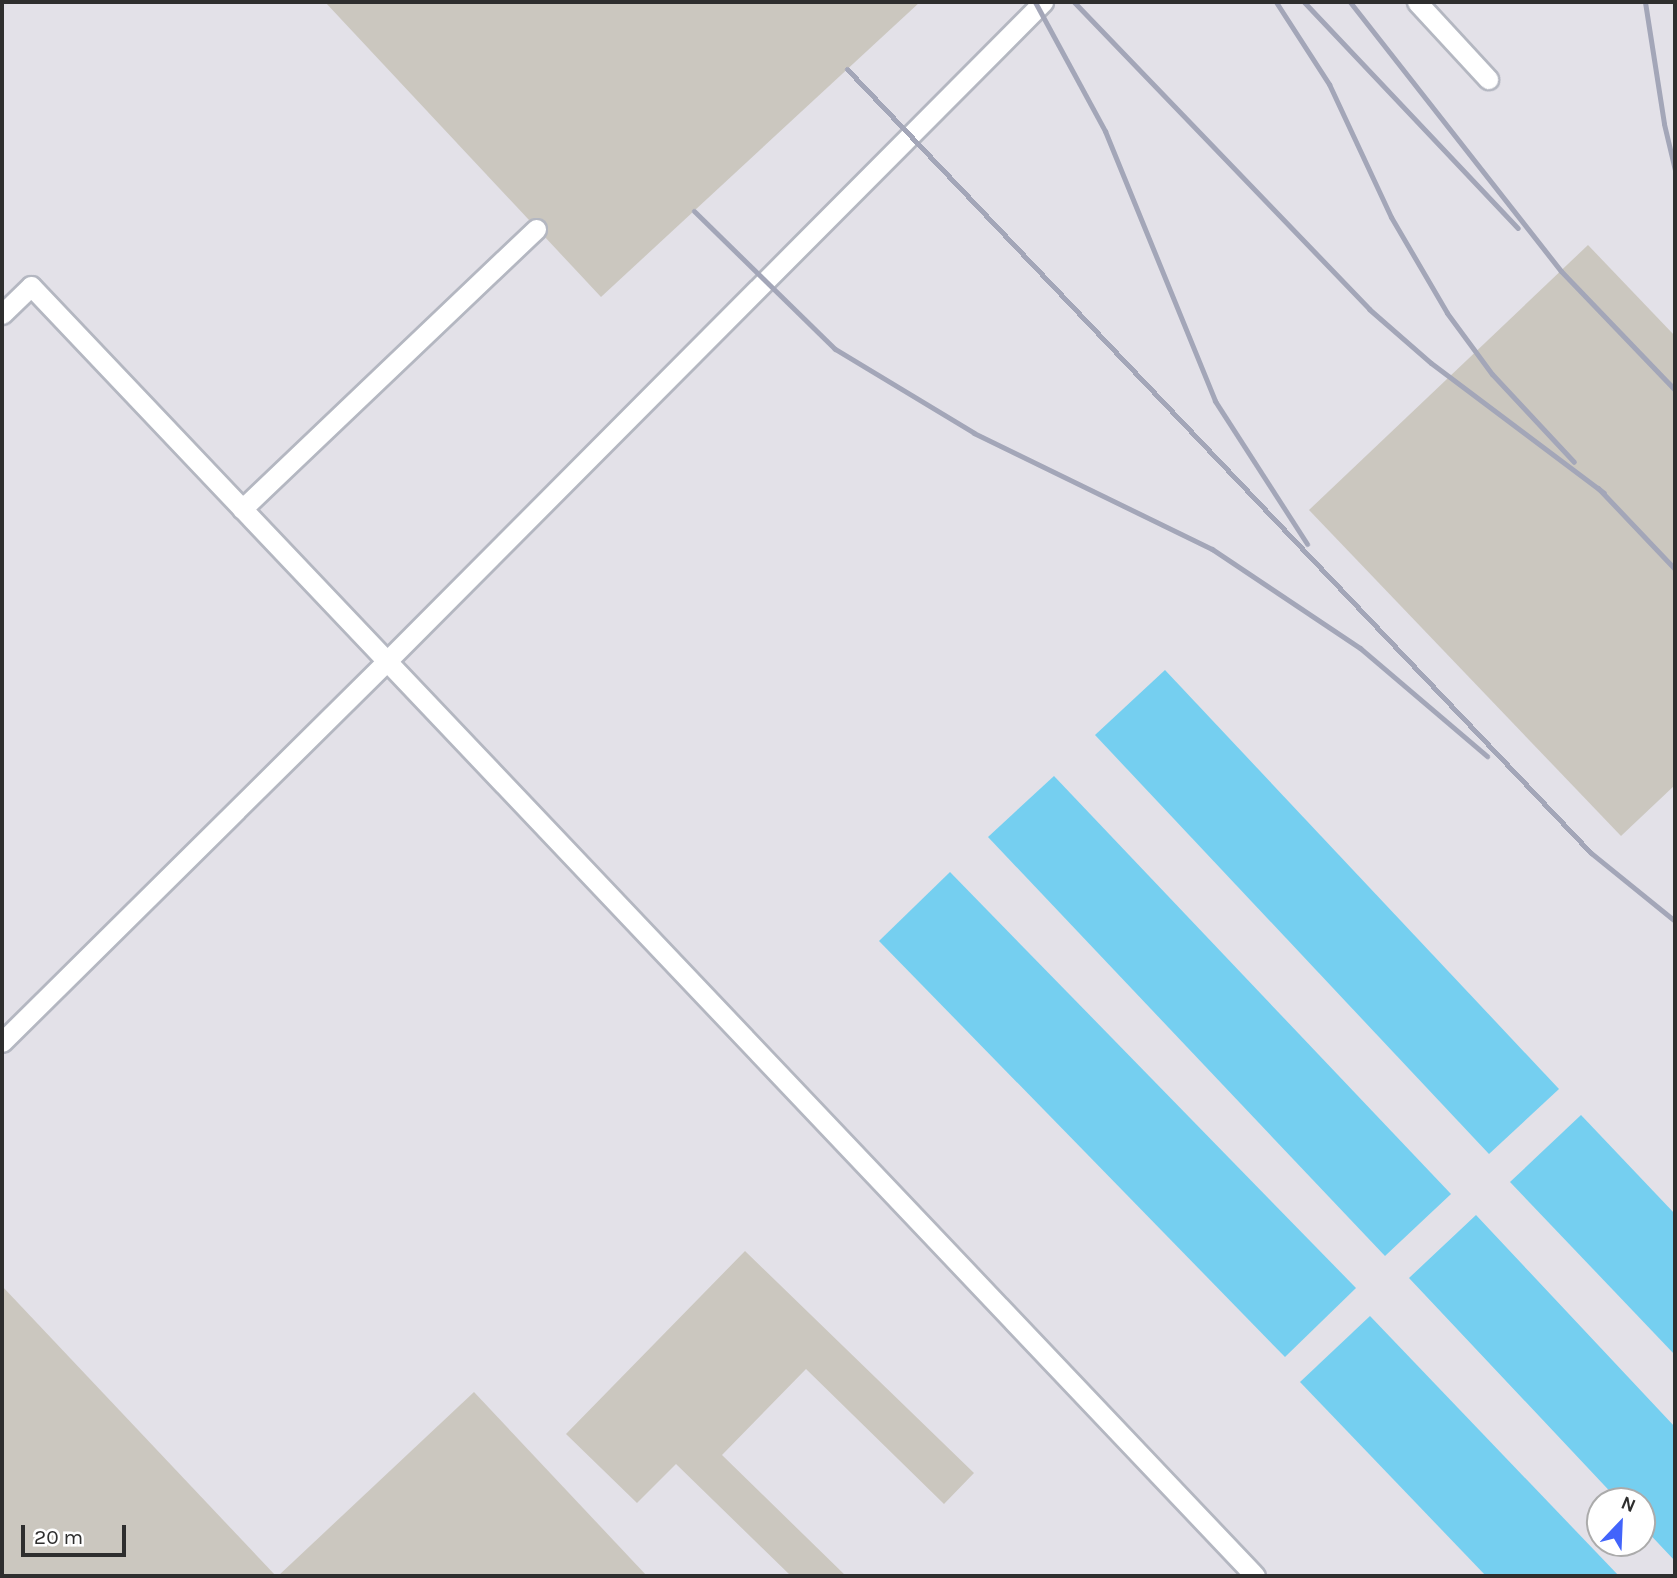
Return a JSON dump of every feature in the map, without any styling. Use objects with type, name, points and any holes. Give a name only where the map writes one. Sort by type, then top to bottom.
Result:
[{"type":"lane","points":[[2,1042],[387,661],[1043,2]]},
{"type":"lane","points":[[1417,2],[1488,79]]},
{"type":"lane","points":[[242,509],[536,229]]},
{"type":"lane","points":[[2,314],[31,286],[1255,1576]]},
{"type":"shaded area","points":[[2,2],[1675,2],[1675,1576],[2,1576]]},
{"type":"water","points":[[1165,670],[1559,1089],[1489,1154],[1095,735]]},
{"type":"water","points":[[1054,776],[1451,1194],[1385,1256],[988,837]]},
{"type":"water","points":[[950,872],[1356,1288],[1285,1357],[879,941]]},
{"type":"water","points":[[1581,1115],[1675,1214],[1675,1355],[1510,1182]]},
{"type":"water","points":[[1476,1215],[1675,1427],[1675,1561],[1656,1541],[1656,1487],[1606,1487],[1409,1278]]},
{"type":"water","points":[[1370,1316],[1586,1542],[1586,1557],[1601,1557],[1619,1576],[1486,1576],[1300,1382]]},
{"type":"building","points":[[325,2],[920,2],[601,297]]},
{"type":"building","points":[[1588,245],[1675,336],[1675,785],[1621,836],[1309,510]]},
{"type":"building","points":[[745,1251],[974,1473],[944,1504],[806,1369],[722,1455],[846,1576],[791,1576],[676,1464],[637,1503],[566,1434]]},
{"type":"building","points":[[2,1286],[276,1576],[2,1576]]},
{"type":"building","points":[[474,1392],[647,1576],[278,1576]]},
{"type":"railway","points":[[1035,2],[1105,131],[1215,401],[1307,544]]},
{"type":"railway","points":[[1074,2],[1369,309],[1431,363],[1604,493]]},
{"type":"railway","points":[[1276,2],[1329,84],[1391,217],[1447,313],[1492,374],[1574,462]]},
{"type":"railway","points":[[1304,2],[1518,228]]},
{"type":"railway","points":[[1350,2],[1561,271],[1675,390]]},
{"type":"railway","points":[[1645,2],[1664,124],[1675,170]]},
{"type":"railway","points":[[847,69],[1591,853],[1675,921]]},
{"type":"railway","points":[[694,211],[835,349],[974,433],[1212,549],[1360,648],[1487,756]]},
{"type":"railway","points":[[1598,488],[1675,569]]}]
